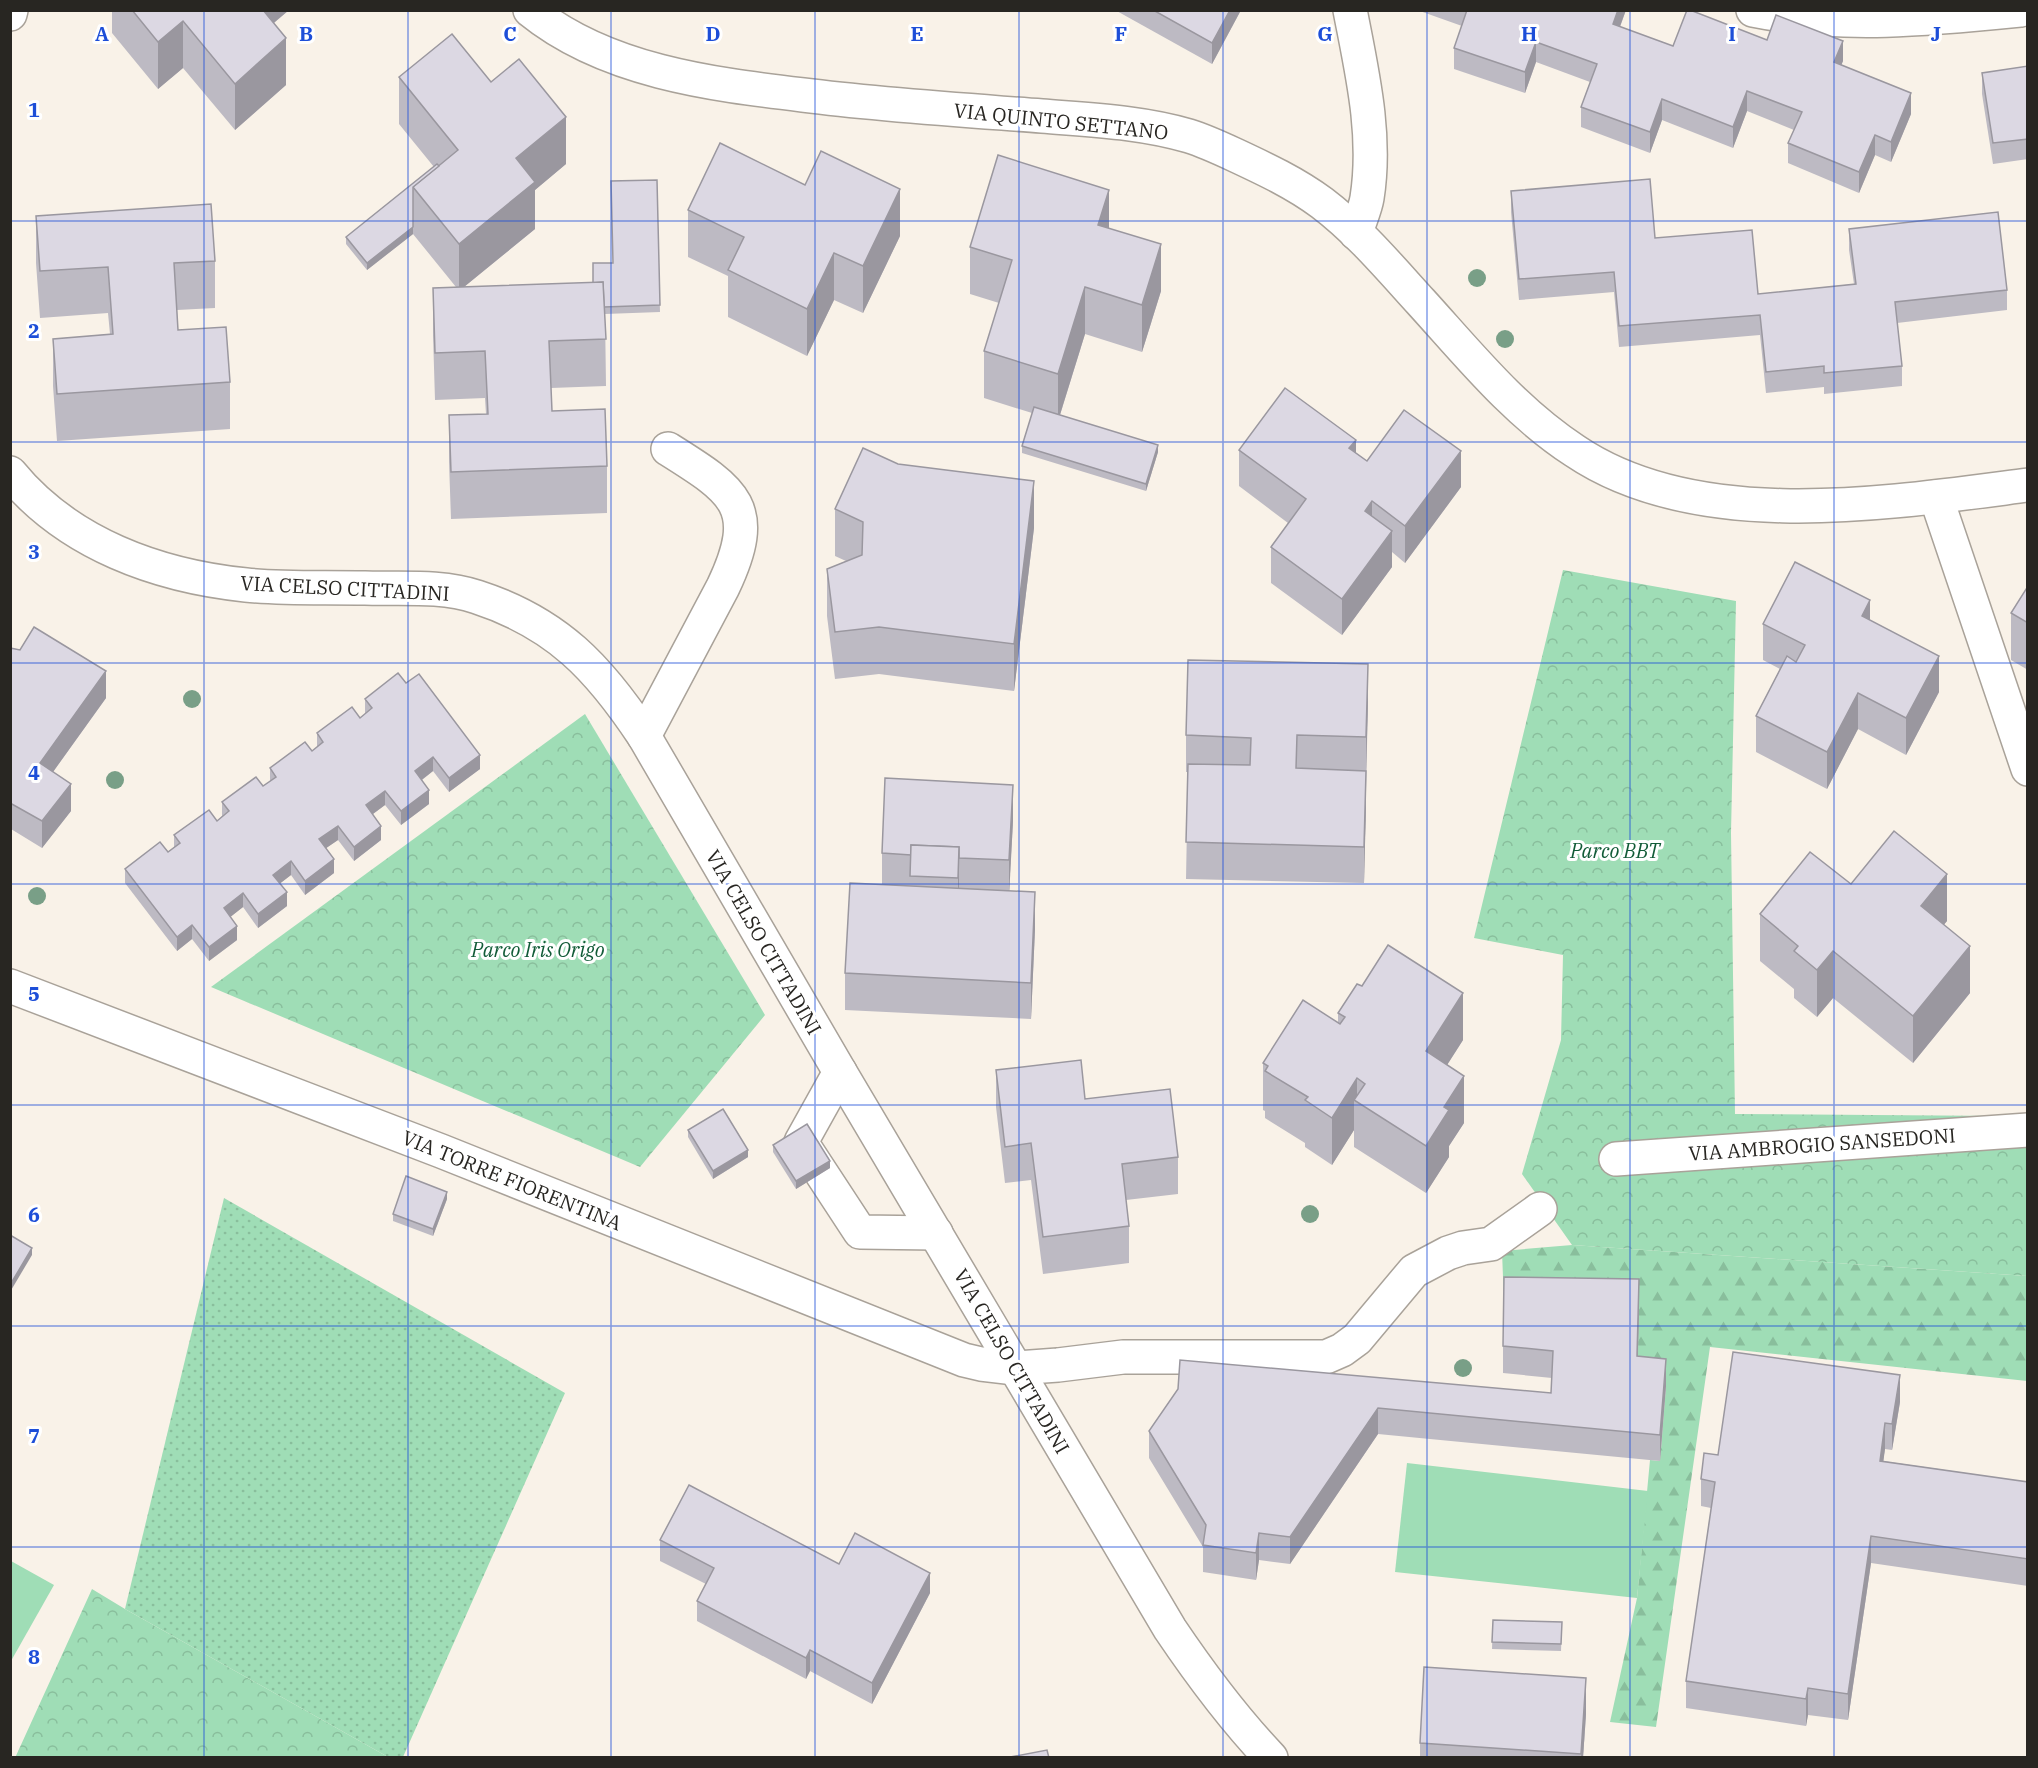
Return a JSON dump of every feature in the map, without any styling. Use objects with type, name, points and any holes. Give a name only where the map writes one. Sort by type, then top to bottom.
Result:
[{"type":"street","name":"VIA QUINTO SETTANO","points":[[530,10],[556,28],[591,47],[692,80],[852,101],[1129,124],[1190,136],[1294,184],[1324,205],[1356,233],[1504,394],[1526,414],[1578,454],[1630,479],[1696,498],[1777,507],[1936,497],[2028,485]]},
{"type":"street","points":[[1350,10],[1367,102],[1370,142],[1370,171],[1366,200],[1356,233]]},
{"type":"street","points":[[1753,10],[1817,20],[1869,22],[1920,20],[2021,10]]},
{"type":"street","points":[[644,736],[723,587],[734,564],[741,540],[740,520],[735,502],[707,473],[668,449]]},
{"type":"street","name":"VIA CELSO CITTADINI","points":[[10,473],[39,503],[68,525],[107,549],[129,559],[192,578],[249,585],[452,592],[475,596],[506,608],[553,634],[578,654],[610,687],[644,736],[1170,1629],[1235,1719],[1271,1758]]},
{"type":"street","points":[[1936,497],[2028,769]]},
{"type":"street","name":"VIA TORRE FIORENTINA","points":[[10,986],[452,1155],[964,1360],[1016,1368]]},
{"type":"street","points":[[840,1072],[801,1142],[860,1232],[936,1233]]},
{"type":"street","name":"VIA AMBROGIO SANSEDONI","points":[[1616,1159],[2028,1130]]},
{"type":"street","points":[[1016,1368],[1123,1357],[1326,1357],[1342,1350],[1357,1339],[1407,1277],[1434,1259],[1462,1248],[1491,1244],[1540,1209]]},
{"type":"green space","name":"Parco BBT","points":[[1563,570],[1736,601],[1731,833],[1735,1114],[2004,1116],[2003,1147],[2027,1148],[2027,1276],[1572,1245],[1522,1174],[1561,1040],[1563,955],[1474,938]]},
{"type":"green space","name":"Parco Iris Origo","points":[[585,714],[765,1015],[640,1167],[211,987]]},
{"type":"green space","points":[[224,1198],[565,1393],[403,1757],[388,1757],[125,1609]]},
{"type":"green space","points":[[1572,1245],[2027,1276],[2027,1381],[1710,1347],[1656,1727],[1610,1722],[1637,1598],[1650,1460],[1660,1461],[1666,1386],[1504,1304],[1502,1251]]},
{"type":"green space","points":[[1407,1463],[1648,1491],[1637,1598],[1395,1572]]},
{"type":"green space","points":[[11,1561],[54,1585],[11,1661]]},
{"type":"green space","points":[[92,1589],[125,1609],[388,1757],[15,1758]]},
{"type":"building","points":[[132,10],[263,10],[286,38],[235,84],[183,21],[158,42]]},
{"type":"building","points":[[1153,10],[1230,10],[1212,43]]},
{"type":"building","points":[[1467,10],[1618,10],[1613,24],[1673,46],[1687,10],[1767,40],[1776,15],[1843,41],[1834,62],[1911,93],[1891,142],[1875,135],[1859,172],[1788,143],[1802,112],[1747,91],[1733,127],[1662,99],[1650,132],[1581,107],[1597,64],[1536,42],[1525,72],[1454,48]]},
{"type":"building","points":[[452,34],[491,82],[519,59],[566,117],[516,158],[535,182],[459,244],[413,187],[458,150],[399,77]]},
{"type":"building","points":[[2028,66],[2028,139],[1993,143],[1982,73]]},
{"type":"building","points":[[720,143],[805,185],[821,151],[900,189],[863,266],[834,253],[807,309],[728,270],[744,237],[688,210]]},
{"type":"building","points":[[998,155],[1109,190],[1098,225],[1161,244],[1142,305],[1085,287],[1058,374],[984,351],[1012,260],[970,247]]},
{"type":"building","points":[[437,164],[439,166],[413,187],[413,227],[367,263],[346,237]]},
{"type":"building","points":[[1650,179],[1655,238],[1752,230],[1758,294],[1856,284],[1849,229],[1998,212],[2007,290],[1895,302],[1902,366],[1824,373],[1824,366],[1766,372],[1760,315],[1619,326],[1614,272],[1519,279],[1511,191]]},
{"type":"building","points":[[657,180],[660,305],[604,307],[603,282],[593,283],[593,263],[613,263],[611,181]]},
{"type":"building","points":[[211,204],[215,261],[174,263],[178,330],[226,327],[230,382],[57,394],[53,339],[113,334],[108,267],[40,271],[36,216]]},
{"type":"building","points":[[603,282],[606,339],[549,341],[552,411],[605,409],[607,466],[451,472],[449,415],[488,414],[485,351],[435,353],[433,288]]},
{"type":"building","points":[[1285,388],[1356,440],[1349,448],[1367,461],[1404,410],[1461,451],[1405,526],[1372,501],[1365,511],[1392,531],[1342,599],[1271,547],[1306,499],[1239,450]]},
{"type":"building","points":[[1034,407],[1158,445],[1146,484],[1022,446]]},
{"type":"building","points":[[863,448],[898,464],[1034,481],[1014,644],[879,627],[835,632],[827,569],[862,555],[863,522],[835,509]]},
{"type":"building","points":[[1795,562],[1870,600],[1862,616],[1939,656],[1906,718],[1858,693],[1827,752],[1756,716],[1787,656],[1796,662],[1805,645],[1763,624]]},
{"type":"building","points":[[2028,586],[2028,623],[2011,613]]},
{"type":"building","points":[[34,627],[106,671],[40,763],[71,784],[42,821],[10,803],[10,648],[20,650]]},
{"type":"building","points":[[1188,660],[1368,664],[1366,737],[1297,735],[1296,768],[1366,771],[1364,847],[1186,842],[1188,764],[1250,765],[1251,738],[1186,735]]},
{"type":"building","points":[[398,673],[406,683],[419,674],[480,755],[449,778],[433,757],[415,771],[429,790],[401,811],[385,791],[366,805],[381,826],[354,847],[338,826],[319,839],[334,859],[305,881],[291,861],[273,875],[287,892],[258,914],[243,893],[224,908],[237,926],[209,947],[192,925],[177,937],[125,869],[160,842],[168,852],[180,843],[174,835],[209,810],[217,821],[229,811],[222,802],[256,777],[263,786],[276,777],[270,768],[305,742],[312,751],[323,742],[317,733],[352,707],[360,718],[372,708],[365,699]]},
{"type":"building","points":[[885,778],[1013,785],[1009,860],[959,858],[959,847],[911,845],[911,855],[882,853]]},
{"type":"building","points":[[1894,831],[1947,874],[1921,906],[1970,946],[1913,1016],[1833,951],[1817,970],[1794,951],[1798,946],[1760,914],[1810,852],[1851,884]]},
{"type":"building","points":[[911,845],[959,847],[958,878],[910,876]]},
{"type":"building","points":[[850,883],[1035,892],[1031,983],[845,973]]},
{"type":"building","points":[[1388,945],[1463,993],[1426,1051],[1464,1076],[1444,1107],[1449,1110],[1426,1146],[1354,1100],[1365,1084],[1357,1078],[1332,1118],[1305,1100],[1308,1097],[1265,1071],[1268,1066],[1263,1063],[1303,1000],[1340,1024],[1345,1017],[1338,1013],[1357,984],[1362,986]]},
{"type":"building","points":[[1081,1060],[1085,1099],[1170,1089],[1178,1157],[1122,1164],[1129,1226],[1043,1237],[1031,1143],[1005,1147],[996,1070]]},
{"type":"building","points":[[723,1109],[748,1150],[713,1171],[688,1130]]},
{"type":"building","points":[[807,1124],[830,1161],[796,1181],[773,1145]]},
{"type":"building","points":[[406,1176],[447,1192],[433,1229],[393,1214]]},
{"type":"building","points":[[10,1235],[32,1248],[10,1285]]},
{"type":"building","points":[[1504,1277],[1639,1279],[1637,1356],[1666,1359],[1660,1435],[1378,1408],[1290,1537],[1259,1533],[1256,1553],[1203,1545],[1206,1525],[1149,1431],[1178,1389],[1180,1360],[1551,1393],[1553,1351],[1503,1346]]},
{"type":"building","points":[[1733,1352],[1900,1375],[1892,1424],[1885,1423],[1880,1461],[2028,1482],[2028,1559],[1871,1536],[1848,1694],[1808,1688],[1806,1699],[1686,1681],[1715,1482],[1701,1479],[1704,1453],[1718,1455]]},
{"type":"building","points":[[689,1485],[839,1564],[855,1533],[930,1573],[872,1683],[810,1650],[806,1658],[697,1601],[714,1568],[660,1540]]},
{"type":"building","points":[[1493,1620],[1562,1622],[1561,1644],[1492,1642]]},
{"type":"building","points":[[1424,1667],[1586,1678],[1581,1754],[1420,1743]]},
{"type":"building","points":[[1047,1750],[1049,1758],[1005,1758]]}]
